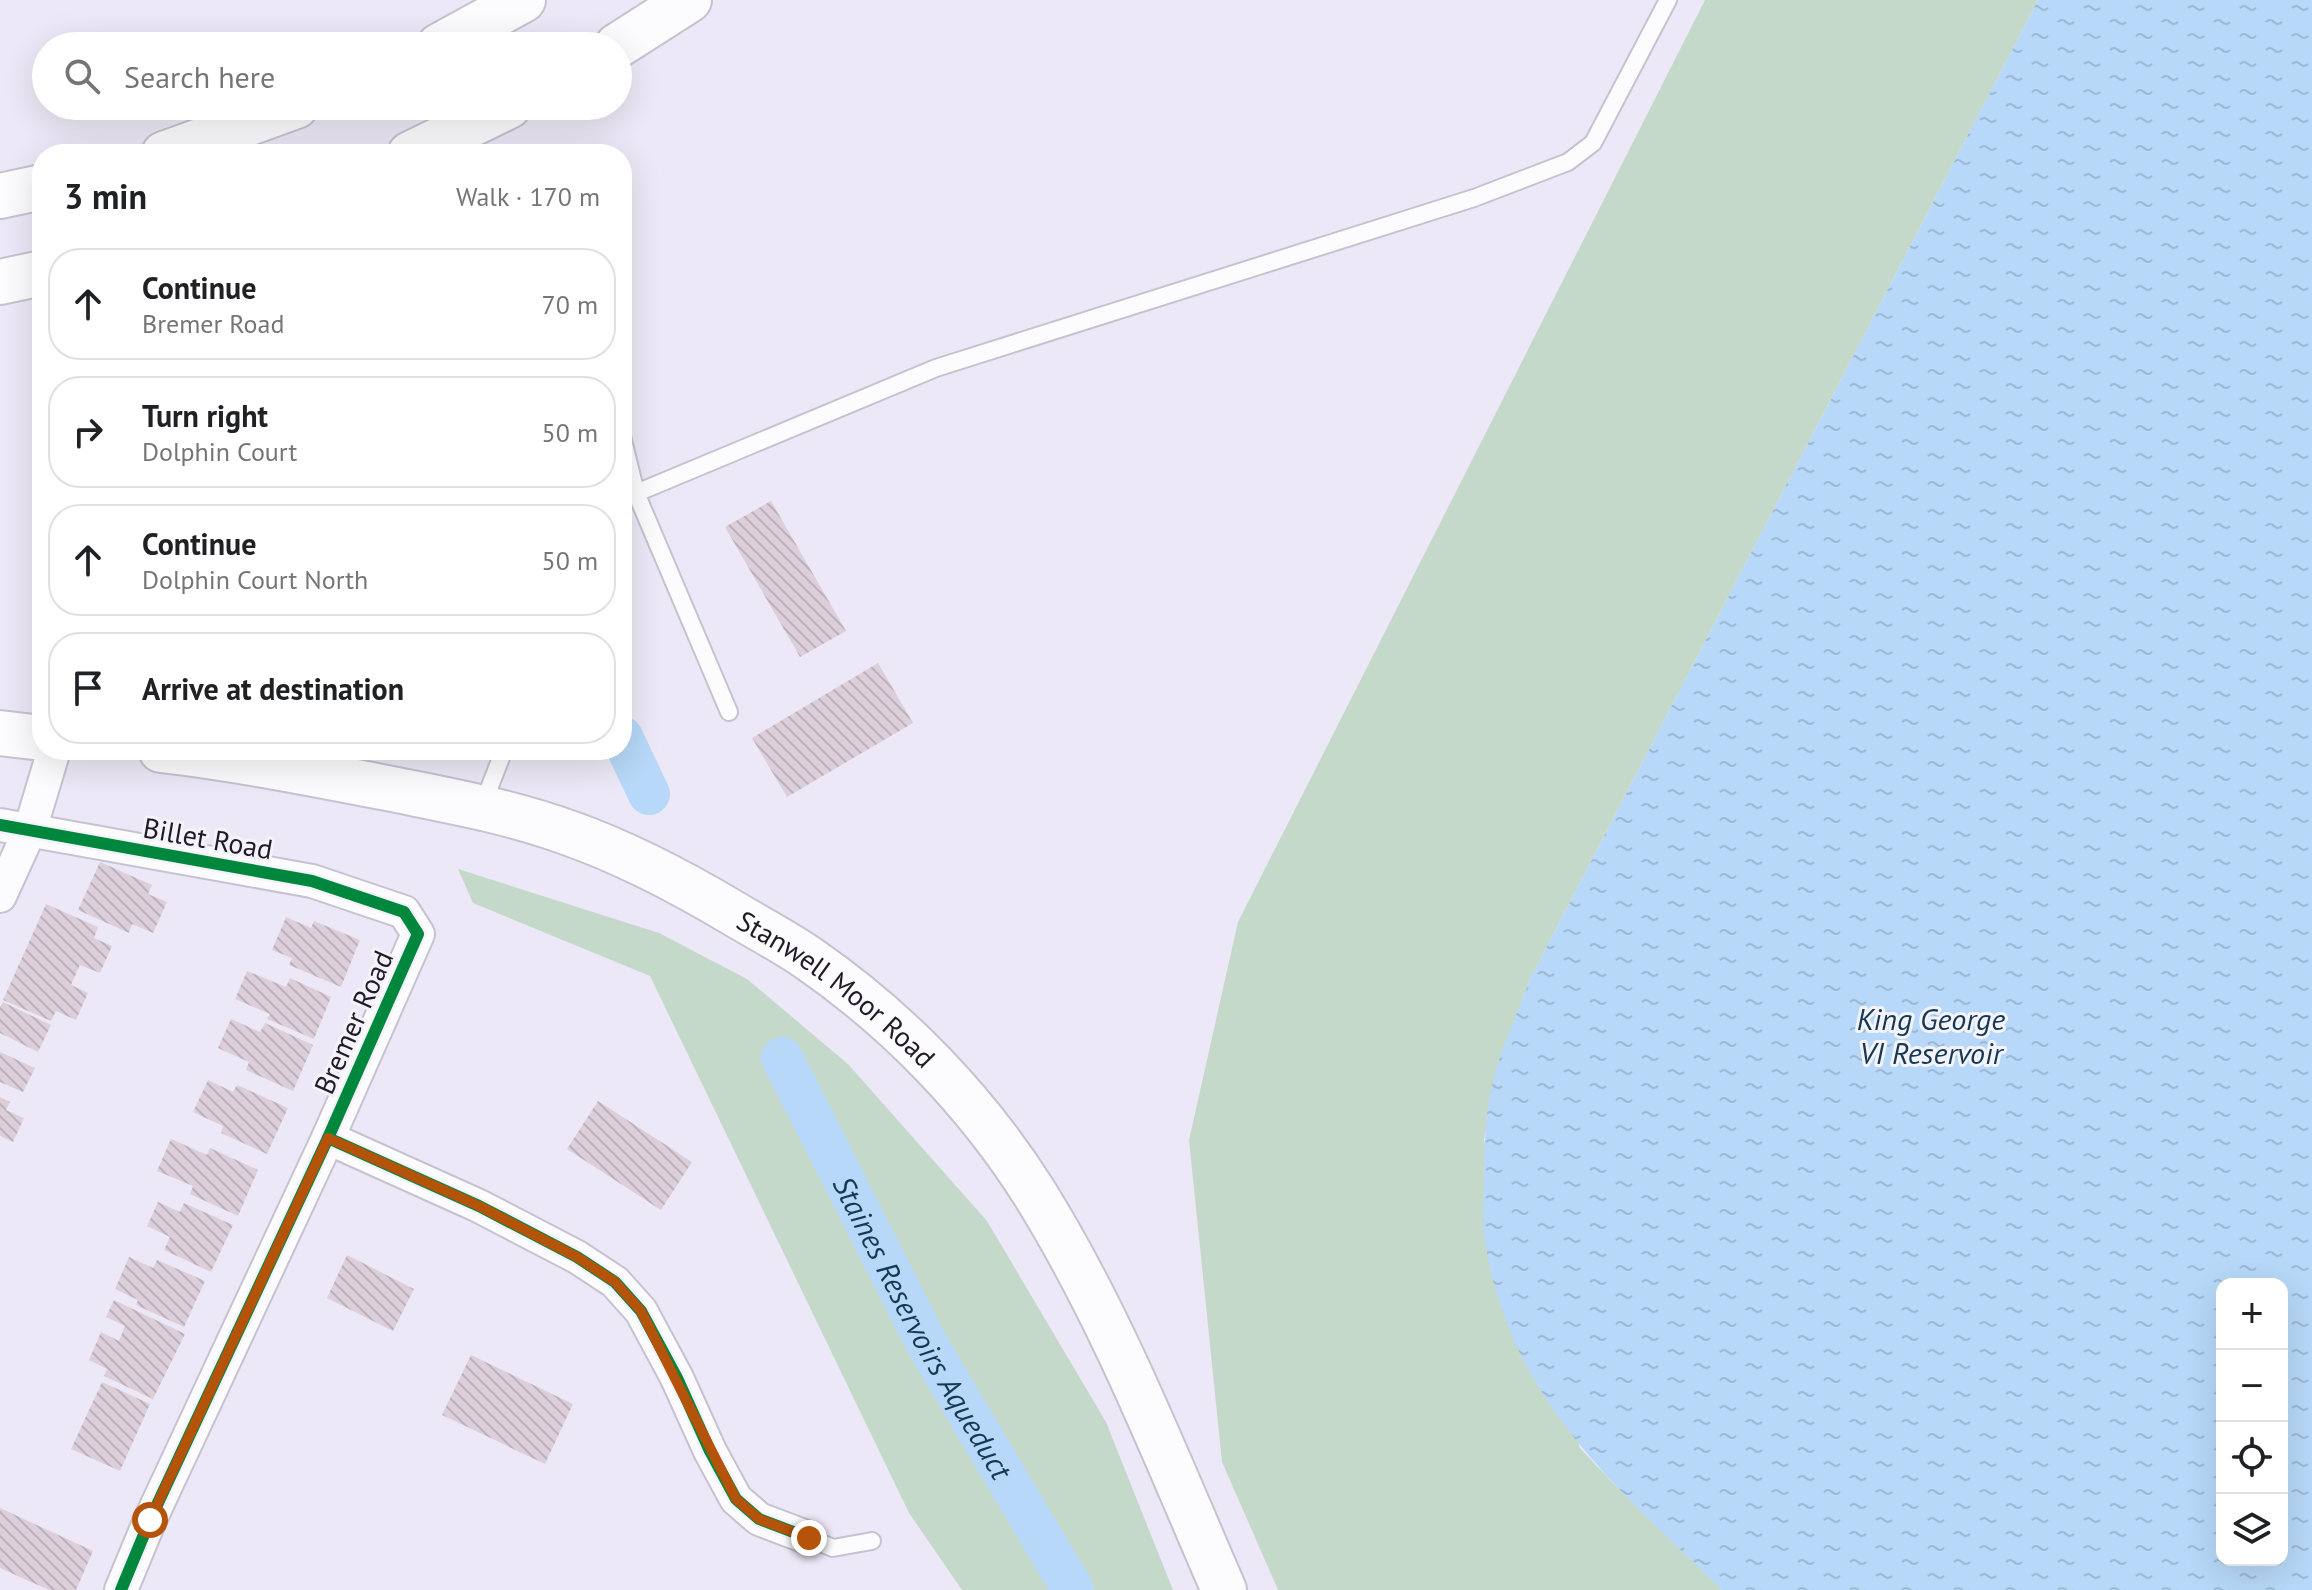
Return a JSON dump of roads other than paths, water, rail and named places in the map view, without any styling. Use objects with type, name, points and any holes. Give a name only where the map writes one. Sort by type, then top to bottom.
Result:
[{"type":"main road","points":[[465,32],[523,0]]},
{"type":"main road","points":[[632,36],[689,0]]},
{"type":"main road","points":[[192,144],[258,120]]},
{"type":"main road","points":[[431,144],[480,120]]},
{"type":"main road","points":[[0,196],[32,189]]},
{"type":"main road","points":[[0,282],[32,275]]},
{"type":"main road","points":[[0,733],[32,737]]},
{"type":"main road","name":"Stanwell Moor Road","points":[[227,760],[307,772],[482,807],[569,833],[643,865],[705,897],[795,950],[892,1023],[969,1103],[1034,1193],[1088,1289],[1224,1590]]},
{"type":"street","points":[[0,896],[15,828],[49,760]]},
{"type":"street","name":"Billet Road","points":[[15,828],[312,881],[404,912]]},
{"type":"street","name":"Bremer Road","points":[[121,1590],[150,1520],[328,1138],[418,934],[404,912]]},
{"type":"street","points":[[328,1138],[479,1206],[577,1257],[615,1282],[641,1311],[736,1499],[759,1519],[809,1538]]},
{"type":"lane","points":[[632,495],[936,368],[1474,198],[1568,162],[1593,143],[1668,0]]},
{"type":"lane","points":[[632,502],[729,712]]},
{"type":"lane","points":[[482,807],[500,760]]},
{"type":"lane","points":[[809,1538],[833,1548],[872,1541]]},
{"type":"water","name":"King George VI Reservoir","points":[[2038,0],[2312,0],[2312,1590],[1722,1590],[1642,1512],[1570,1432],[1540,1389],[1514,1342],[1496,1290],[1483,1227],[1487,1112],[1500,1058],[1530,979]]},
{"type":"waterway","name":"Staines Reservoirs Aqueduct","points":[[632,758],[649,794]]},
{"type":"waterway","name":"Staines Reservoirs Aqueduct","points":[[782,1058],[927,1344],[1073,1590]]}]
